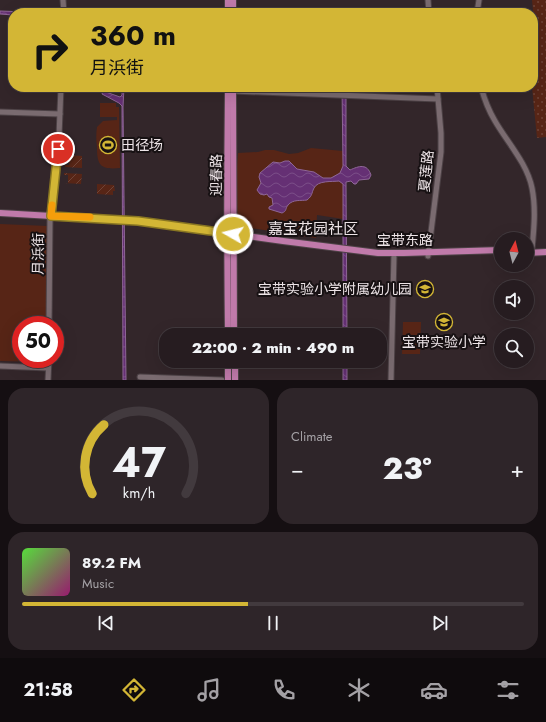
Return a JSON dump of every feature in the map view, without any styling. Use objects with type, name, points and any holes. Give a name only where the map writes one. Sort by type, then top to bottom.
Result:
[{"type":"main road","name":"迎春路","points":[[228,328],[231,92]]},
{"type":"main road","name":"宝带东路","points":[[0,213],[123,221],[332,250],[394,256],[494,254]]},
{"type":"main road","name":"宝带东路","points":[[0,217],[50,217]]},
{"type":"main road","name":"迎春路","points":[[230,235],[234,328]]},
{"type":"main road","points":[[534,249],[546,248]]},
{"type":"main road","name":"宝带东路","points":[[428,255],[494,250]]},
{"type":"main road","points":[[534,251],[546,252]]},
{"type":"main road","points":[[228,368],[228,380]]},
{"type":"main road","points":[[235,368],[235,380]]},
{"type":"street","name":"月浜街","points":[[49,316],[50,217],[59,136],[61,92]]},
{"type":"street","points":[[299,92],[438,98]]},
{"type":"street","name":"夏莲路","points":[[428,255],[441,152],[437,92]]},
{"type":"street","points":[[483,92],[493,119],[523,166],[532,187],[534,205],[531,232]]},
{"type":"street","points":[[0,112],[60,114]]},
{"type":"street","points":[[391,380],[394,256]]},
{"type":"street","points":[[0,366],[12,366]]},
{"type":"street","points":[[48,368],[48,380]]},
{"type":"street","points":[[140,377],[222,380]]},
{"type":"shaded area","points":[[532,0],[546,0],[546,137],[537,138],[532,92],[538,92],[538,8],[533,8]]},
{"type":"shaded area","name":"田径场","points":[[100,103],[116,103],[116,107],[119,107],[120,168],[104,167],[99,162],[96,139],[97,127],[103,121],[117,120],[117,117],[100,117]]},
{"type":"shaded area","points":[[311,148],[343,151],[343,219],[317,215],[316,238],[250,228],[240,224],[237,218],[236,210],[238,153],[274,150],[289,154],[298,153]]},
{"type":"shaded area","points":[[66,155],[82,156],[82,168],[65,167],[65,165],[69,165],[70,157],[66,157]]},
{"type":"shaded area","points":[[64,173],[82,174],[81,184],[64,183],[68,183],[68,175],[64,175]]},
{"type":"shaded area","points":[[97,184],[114,185],[115,191],[113,191],[113,195],[97,194]]},
{"type":"shaded area","points":[[0,224],[48,226],[47,316],[12,316],[12,361],[0,361]]},
{"type":"shaded area","points":[[403,322],[421,322],[420,354],[402,354]]},
{"type":"water","points":[[0,11],[8,11],[8,15],[0,14]]},
{"type":"water","points":[[103,92],[106,92],[120,97],[122,92],[124,92],[126,380],[123,380],[122,106],[102,94]]},
{"type":"water","points":[[342,92],[346,92],[346,166],[350,170],[362,166],[365,167],[371,175],[369,179],[359,180],[356,184],[351,181],[346,182],[347,328],[343,328],[343,184],[339,181],[325,182],[316,185],[311,196],[307,200],[290,203],[282,213],[269,209],[269,207],[273,205],[272,198],[267,194],[260,194],[257,190],[261,183],[259,177],[260,173],[273,162],[280,163],[289,161],[297,169],[314,172],[323,178],[331,178],[340,173],[343,166]]},
{"type":"water","points":[[343,368],[347,368],[347,380],[343,380]]},
{"type":"slow traffic","points":[[52,205],[51,216],[90,217]]},
{"type":"place","name":"田径场","points":[[108,145]]},
{"type":"place","name":"宝带实验小学附属幼儿园","points":[[425,289]]},
{"type":"place","name":"宝带实验小学","points":[[444,322]]},
{"type":"district","name":"嘉宝花园社区","points":[[313,229]]},
{"type":"route","points":[[58,149],[51,216],[120,219],[233,234]]}]
